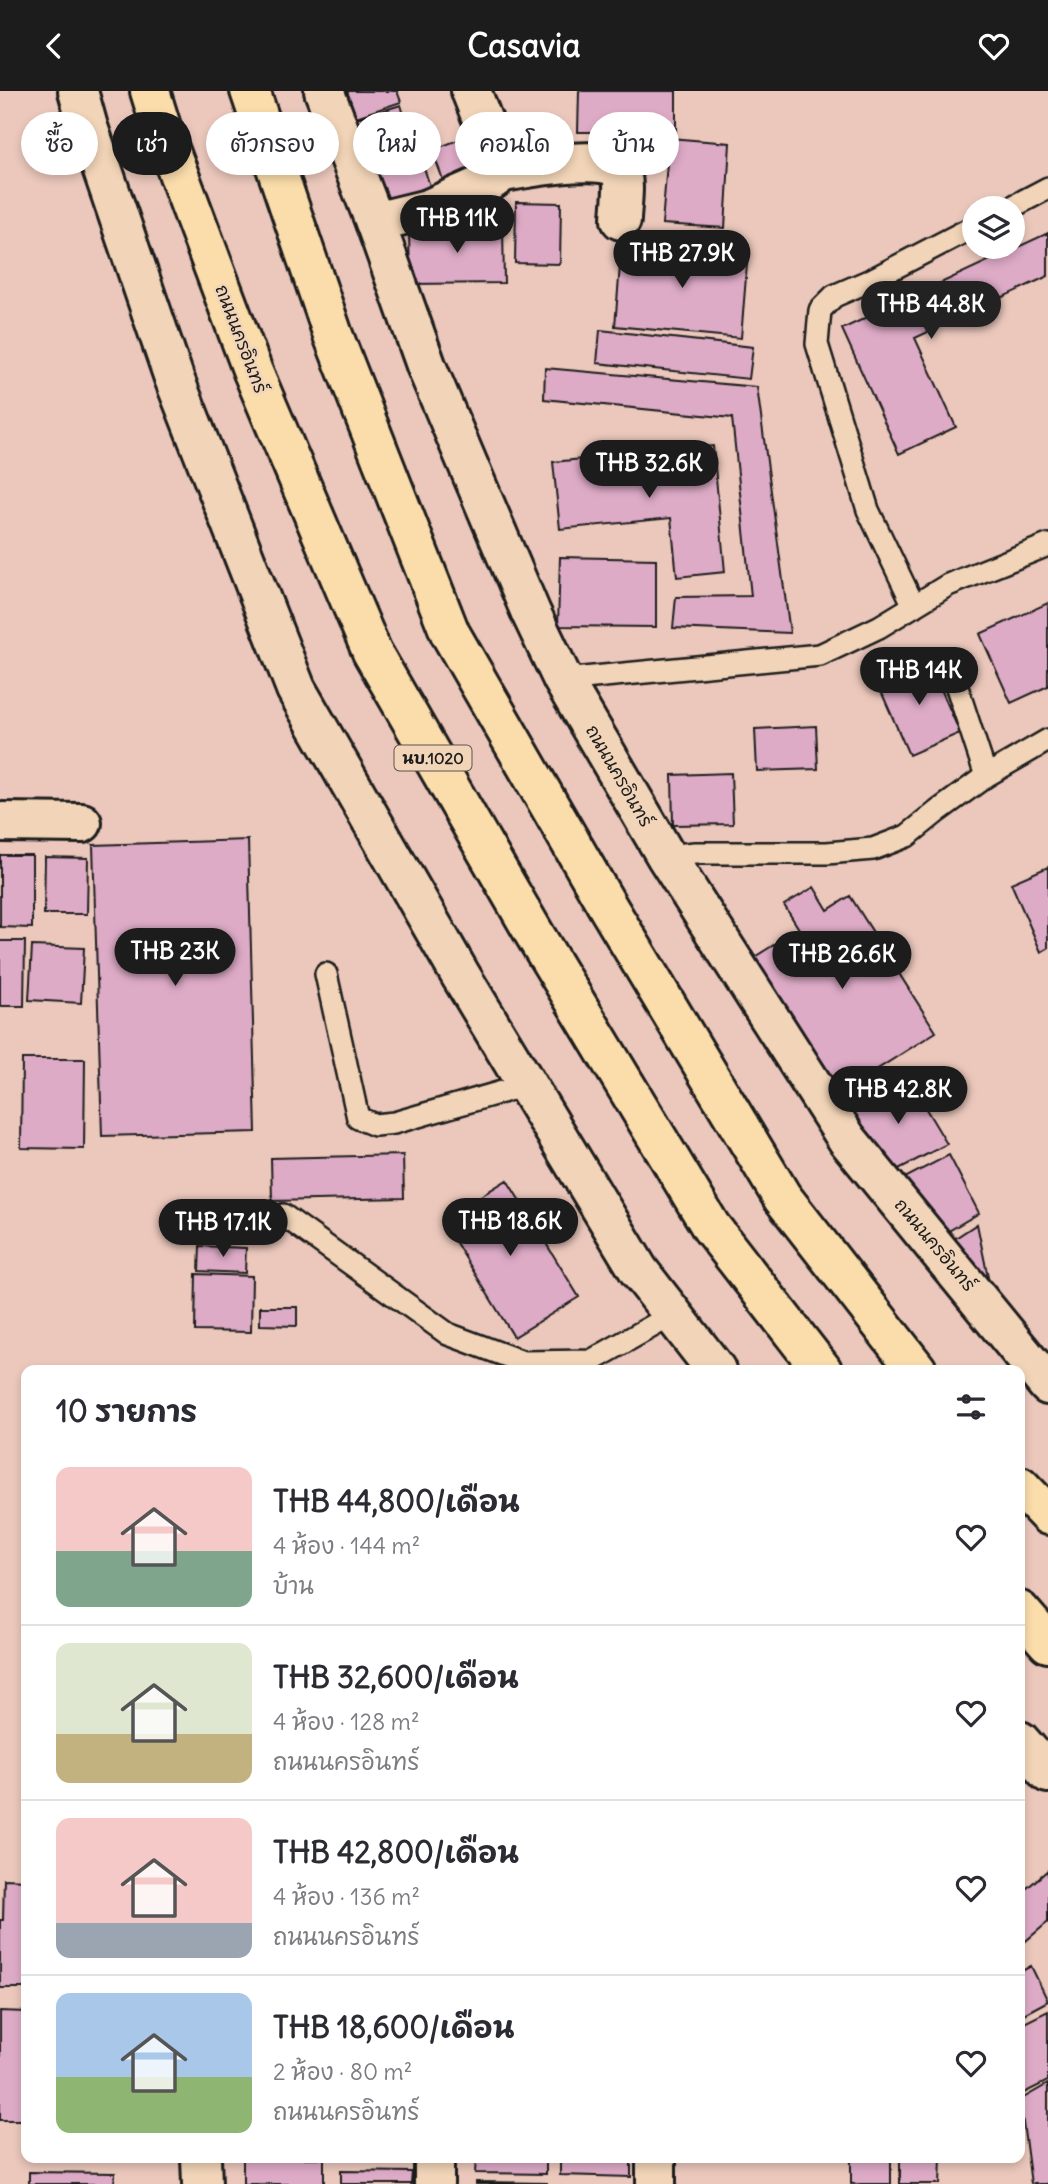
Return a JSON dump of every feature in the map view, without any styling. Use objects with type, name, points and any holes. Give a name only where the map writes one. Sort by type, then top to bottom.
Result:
[{"type":"main road","points":[[78,91],[174,378],[296,689],[461,976],[639,1272],[712,1365]]},
{"type":"main road","name":"ถนนนครอินทร์","points":[[150,91],[162,131],[253,372],[372,652],[535,935],[711,1227],[818,1365]]},
{"type":"main road","points":[[250,91],[333,334],[450,633],[609,909],[782,1197],[913,1365]]},
{"type":"main road","name":"ถนนนครอินทร์","points":[[324,91],[375,222],[427,369],[531,613],[564,680],[666,856],[847,1139],[993,1316],[1043,1372]]},
{"type":"main road","points":[[471,91],[479,112]]},
{"type":"main road","points":[[574,163],[612,165],[619,170],[623,179],[621,220]]},
{"type":"main road","points":[[375,222],[428,209],[499,175]]},
{"type":"main road","points":[[0,822],[82,823]]},
{"type":"main road","points":[[1025,1491],[1048,1515]]},
{"type":"main road","points":[[1025,1617],[1048,1643]]},
{"type":"main road","points":[[1025,1747],[1048,1773]]},
{"type":"main road","points":[[201,2163],[202,2184]]},
{"type":"main road","points":[[434,2163],[434,2184]]},
{"type":"main road","points":[[656,2163],[656,2184]]},
{"type":"lane","points":[[1025,200],[1048,188]]},
{"type":"lane","points":[[914,606],[868,510],[817,344],[820,310],[834,296],[962,233]]},
{"type":"lane","points":[[564,680],[820,655],[879,627],[948,585],[1048,545]]},
{"type":"lane","points":[[950,666],[986,776]]},
{"type":"lane","points":[[666,856],[695,853],[827,853],[873,849],[907,837],[986,776],[1048,740]]},
{"type":"lane","points":[[326,974],[358,1118],[375,1125],[394,1123],[526,1085]]},
{"type":"lane","points":[[283,1215],[448,1334],[523,1362],[591,1361],[672,1315]]},
{"type":"building","points":[[347,91],[397,91],[401,102],[371,112],[354,112]]},
{"type":"building","points":[[579,91],[676,91],[676,112],[588,112],[588,132],[578,132]]},
{"type":"building","points":[[401,105],[403,112],[378,112]]},
{"type":"building","points":[[679,139],[730,143],[725,228],[662,224],[666,175],[679,175]]},
{"type":"building","points":[[455,141],[455,175],[487,177],[448,193],[441,174],[441,147]]},
{"type":"building","points":[[377,175],[426,175],[434,198],[389,213]]},
{"type":"building","points":[[516,202],[561,203],[560,264],[515,263]]},
{"type":"building","points":[[503,226],[504,283],[410,284],[409,228]]},
{"type":"building","points":[[1048,233],[1048,276],[915,338],[956,427],[899,454],[842,329],[992,259],[1025,259],[1025,244]]},
{"type":"building","points":[[622,242],[748,252],[741,338],[615,326]]},
{"type":"building","points":[[600,330],[753,347],[749,379],[597,363]]},
{"type":"building","points":[[545,368],[757,387],[790,633],[673,628],[676,597],[751,596],[732,418],[544,399]]},
{"type":"building","points":[[713,446],[725,572],[677,577],[671,518],[560,529],[553,462]]},
{"type":"building","points":[[560,557],[656,559],[656,627],[558,626]]},
{"type":"building","points":[[1048,603],[1048,686],[1011,703],[980,634]]},
{"type":"building","points":[[928,659],[960,733],[909,755],[877,682]]},
{"type":"building","points":[[816,726],[818,769],[757,771],[755,729]]},
{"type":"building","points":[[731,773],[733,824],[673,825],[672,775]]},
{"type":"building","points":[[248,840],[256,1132],[102,1136],[93,845]]},
{"type":"building","points":[[0,855],[32,855],[32,928],[0,927]]},
{"type":"building","points":[[45,857],[88,858],[87,914],[44,914]]},
{"type":"building","points":[[1048,867],[1048,948],[1041,952],[1011,883]]},
{"type":"building","points":[[814,887],[828,910],[850,896],[936,1032],[838,1094],[753,958],[799,929],[784,905]]},
{"type":"building","points":[[0,941],[25,941],[24,1006],[0,1006]]},
{"type":"building","points":[[32,946],[84,948],[81,1003],[29,1000]]},
{"type":"building","points":[[22,1059],[85,1059],[84,1149],[21,1148]]},
{"type":"building","points":[[908,1079],[947,1144],[891,1173],[848,1112]]},
{"type":"building","points":[[403,1155],[404,1198],[272,1201],[271,1158]]},
{"type":"building","points":[[949,1155],[979,1213],[940,1236],[897,1182]]},
{"type":"building","points":[[507,1180],[579,1297],[514,1337],[442,1220]]},
{"type":"building","points":[[977,1224],[992,1297],[948,1243]]},
{"type":"building","points":[[200,1246],[246,1248],[245,1273],[199,1271]]},
{"type":"building","points":[[196,1274],[252,1276],[251,1332],[195,1331]]},
{"type":"building","points":[[260,1307],[297,1307],[297,1326],[260,1325]]},
{"type":"building","points":[[1048,1870],[1048,1922],[1025,1942],[1025,1890]]},
{"type":"building","points":[[4,1879],[21,1880],[21,1988],[0,1988],[0,1920],[3,1920]]},
{"type":"building","points":[[1031,1966],[1048,2001],[1025,2013],[1025,1969]]},
{"type":"building","points":[[0,2011],[21,2012],[21,2120],[0,2120]]},
{"type":"building","points":[[1048,2011],[1048,2081],[1025,2092],[1025,2022]]},
{"type":"building","points":[[1048,2084],[1048,2184],[1031,2184],[1025,2138],[1025,2097]]},
{"type":"building","points":[[243,2163],[324,2163],[324,2184],[243,2184]]},
{"type":"building","points":[[476,2163],[546,2163],[546,2174],[475,2173]]},
{"type":"building","points":[[560,2163],[631,2163],[631,2177],[560,2175]]},
{"type":"building","points":[[851,2163],[891,2163],[891,2184],[851,2184]]},
{"type":"building","points":[[900,2163],[941,2163],[940,2184],[900,2184]]},
{"type":"building","points":[[341,2171],[412,2172],[411,2184],[341,2184]]},
{"type":"building","points":[[29,2172],[115,2173],[114,2184],[29,2184]]},
{"type":"building","points":[[547,2183],[547,2184],[476,2184]]}]
